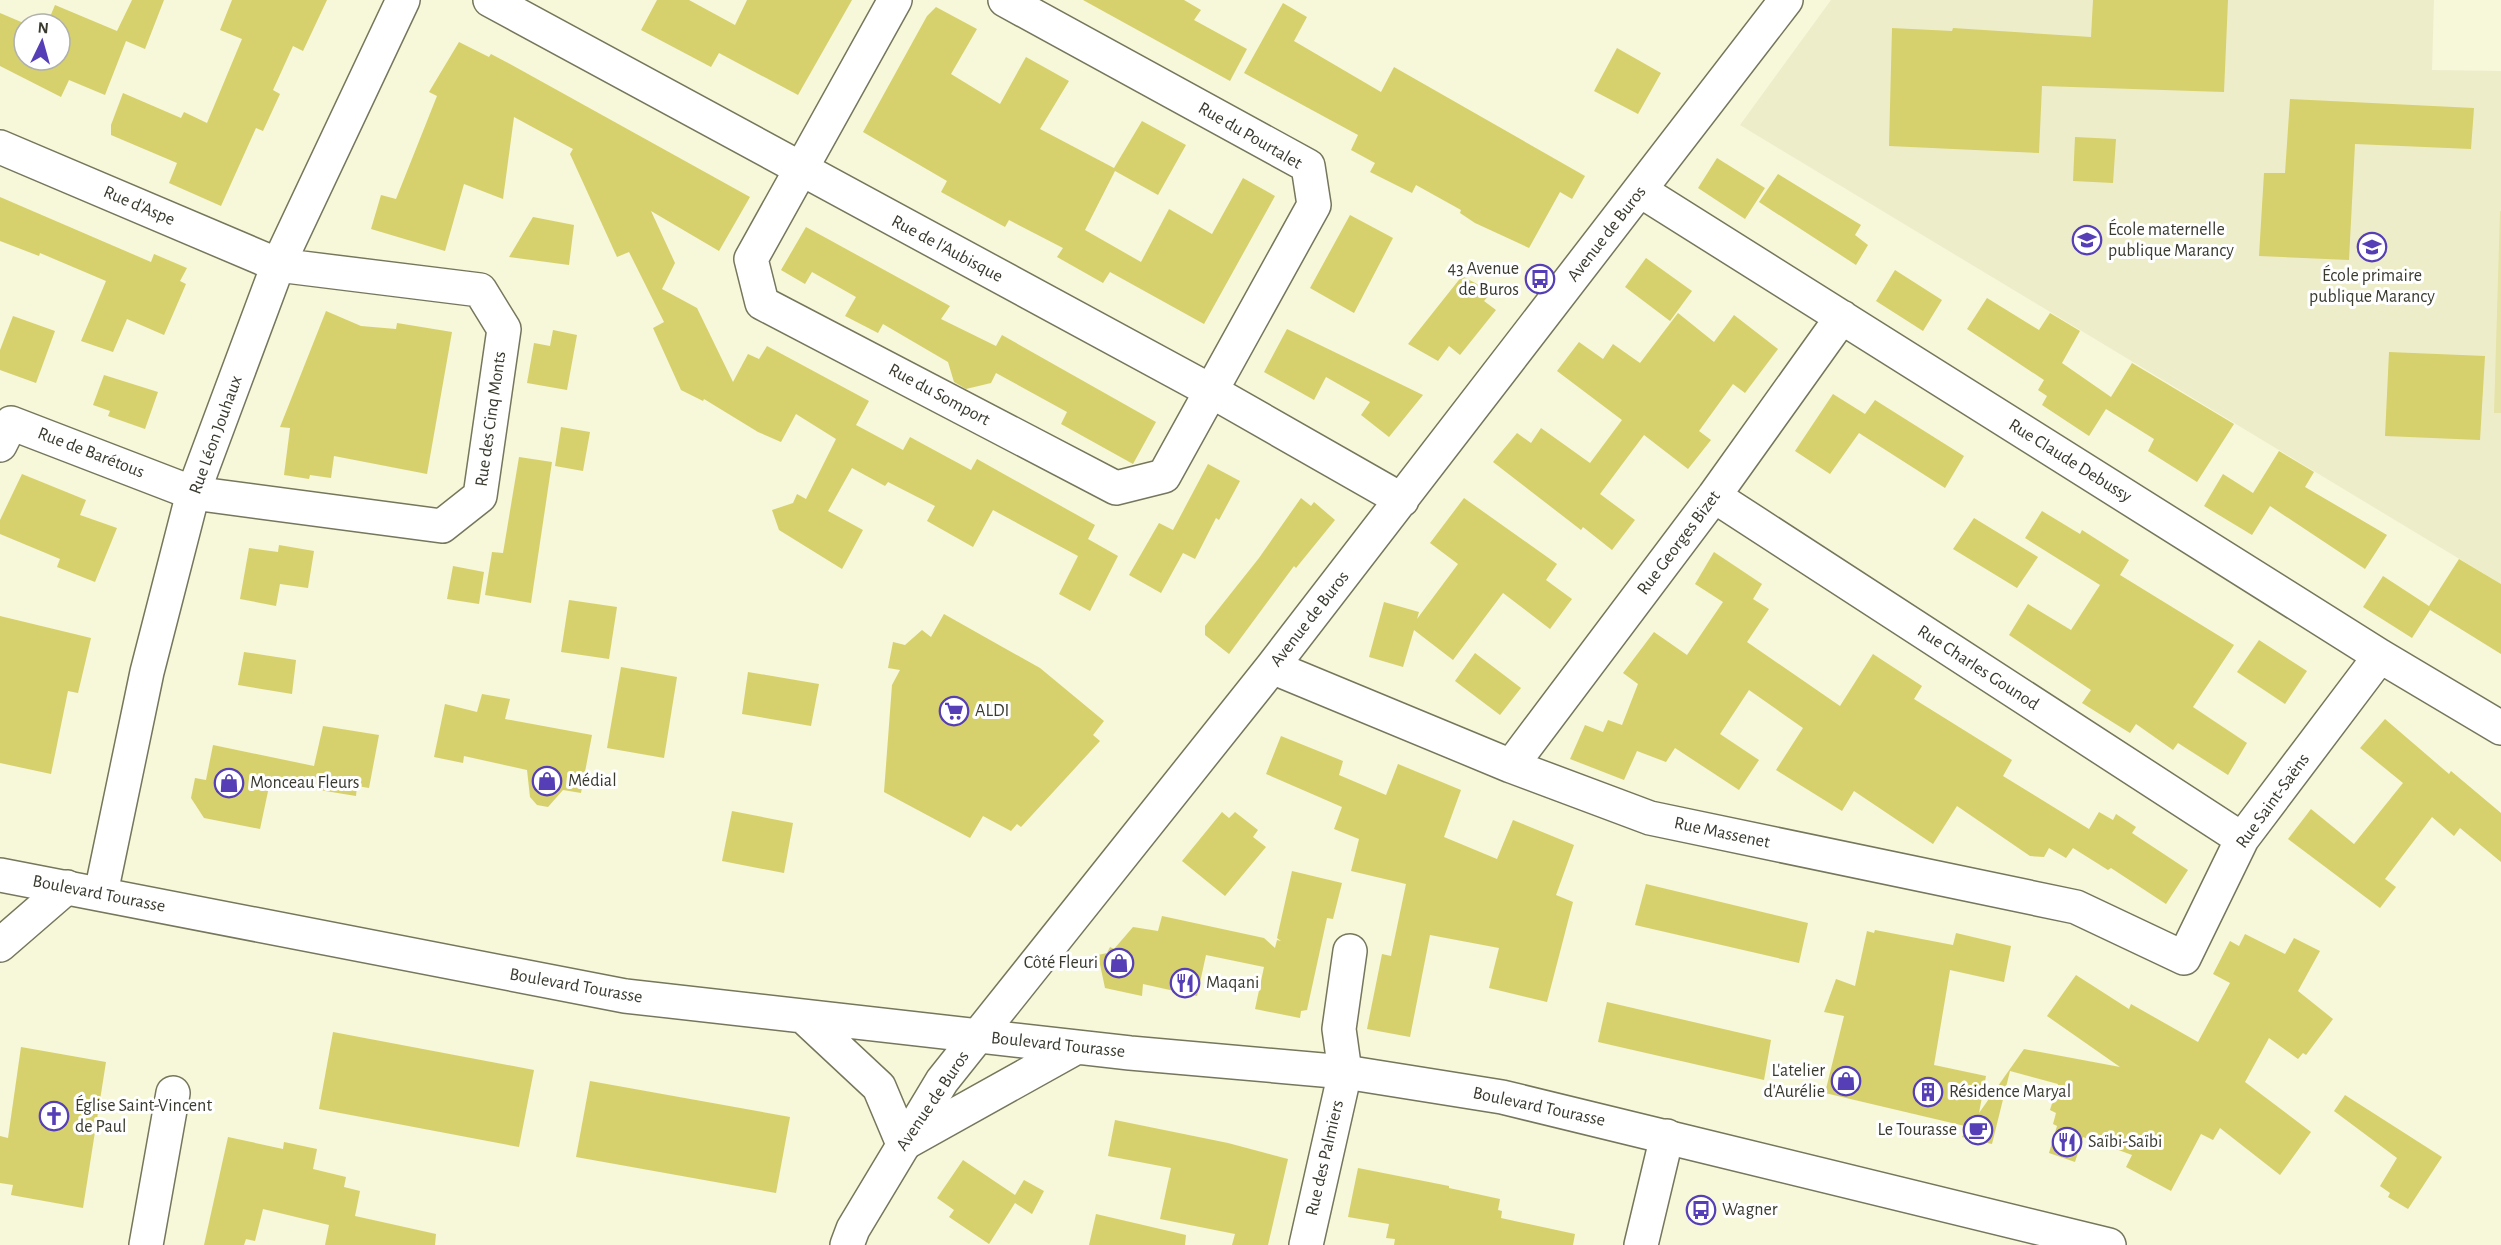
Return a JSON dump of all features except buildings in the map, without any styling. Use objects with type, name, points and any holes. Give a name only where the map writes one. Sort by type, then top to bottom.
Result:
[{"type":"street","name":"Rue Léon Jouhaux","points":[[101,894],[147,672],[193,493],[278,265],[403,0]]},
{"type":"street","name":"Rue de l'Aubisque","points":[[490,0],[801,171],[1211,391],[1402,500]]},
{"type":"street","points":[[801,171],[895,0]]},
{"type":"street","name":"Rue du Pourtalet","points":[[1005,0],[1308,166],[1314,205],[1211,391]]},
{"type":"street","name":"Avenue de Buros","points":[[847,1245],[853,1229],[942,1081],[1272,667],[1786,0]]},
{"type":"street","name":"Rue d'Aspe","points":[[0,147],[278,265]]},
{"type":"street","name":"Rue du Somport","points":[[801,171],[751,259],[762,303],[1116,488],[1164,476],[1211,391]]},
{"type":"street","name":"Rue Claude Debussy","points":[[1641,191],[2380,656],[2501,728]]},
{"type":"street","name":"Rue des Cinq Monts","points":[[193,493],[442,526],[480,496],[504,329],[480,290],[278,265]]},
{"type":"street","name":"Rue Georges Bizet","points":[[1511,766],[1714,496],[1842,317]]},
{"type":"street","name":"Rue de Barétous","points":[[0,445],[11,423],[193,493]]},
{"type":"street","name":"Rue Charles Gounod","points":[[1714,496],[2242,839]]},
{"type":"street","name":"Rue Saint-Saëns","points":[[2184,958],[2242,839],[2380,656]]},
{"type":"street","name":"Rue Massenet","points":[[1272,667],[1511,766],[1650,818],[2076,907],[2184,958]]},
{"type":"street","name":"Boulevard Tourasse","points":[[0,875],[625,996],[1077,1047],[1345,1072],[1502,1096],[2109,1245]]},
{"type":"street","points":[[0,945],[67,887]]},
{"type":"street","points":[[1345,1072],[1339,1029],[1350,951]]},
{"type":"street","points":[[804,1017],[879,1087],[903,1144],[1077,1047]]},
{"type":"street","name":"Rue des Palmiers","points":[[1306,1245],[1345,1072]]},
{"type":"street","points":[[146,1245],[173,1093]]},
{"type":"street","points":[[1641,1245],[1667,1136]]},
{"type":"shaded area","points":[[1831,0],[2434,0],[2432,70],[2501,71],[2501,584],[1740,125]]},
{"type":"shaded area","points":[[2500,211],[2501,413],[2494,413]]},
{"type":"place","name":"École maternelle publique Marancy","points":[[2087,240]]},
{"type":"place","name":"École primaire publique Marancy","points":[[2372,247]]},
{"type":"place","name":"43 Avenue de Buros","points":[[1540,279]]},
{"type":"place","name":"ALDI","points":[[954,711]]},
{"type":"place","name":"Médial","points":[[547,781]]},
{"type":"place","name":"Monceau Fleurs","points":[[229,783]]},
{"type":"place","name":"Côté Fleuri","points":[[1119,963]]},
{"type":"place","name":"Maqani","points":[[1185,983]]},
{"type":"place","name":"L'atelier d'Aurélie","points":[[1846,1081]]},
{"type":"place","name":"Résidence Maryal","points":[[1928,1092]]},
{"type":"place","name":"Église Saint-Vincent de Paul","points":[[54,1116]]},
{"type":"place","name":"Le Tourasse","points":[[1978,1130]]},
{"type":"place","name":"Saïbi-Saïbi","points":[[2067,1142]]},
{"type":"place","name":"Wagner","points":[[1701,1210]]}]
